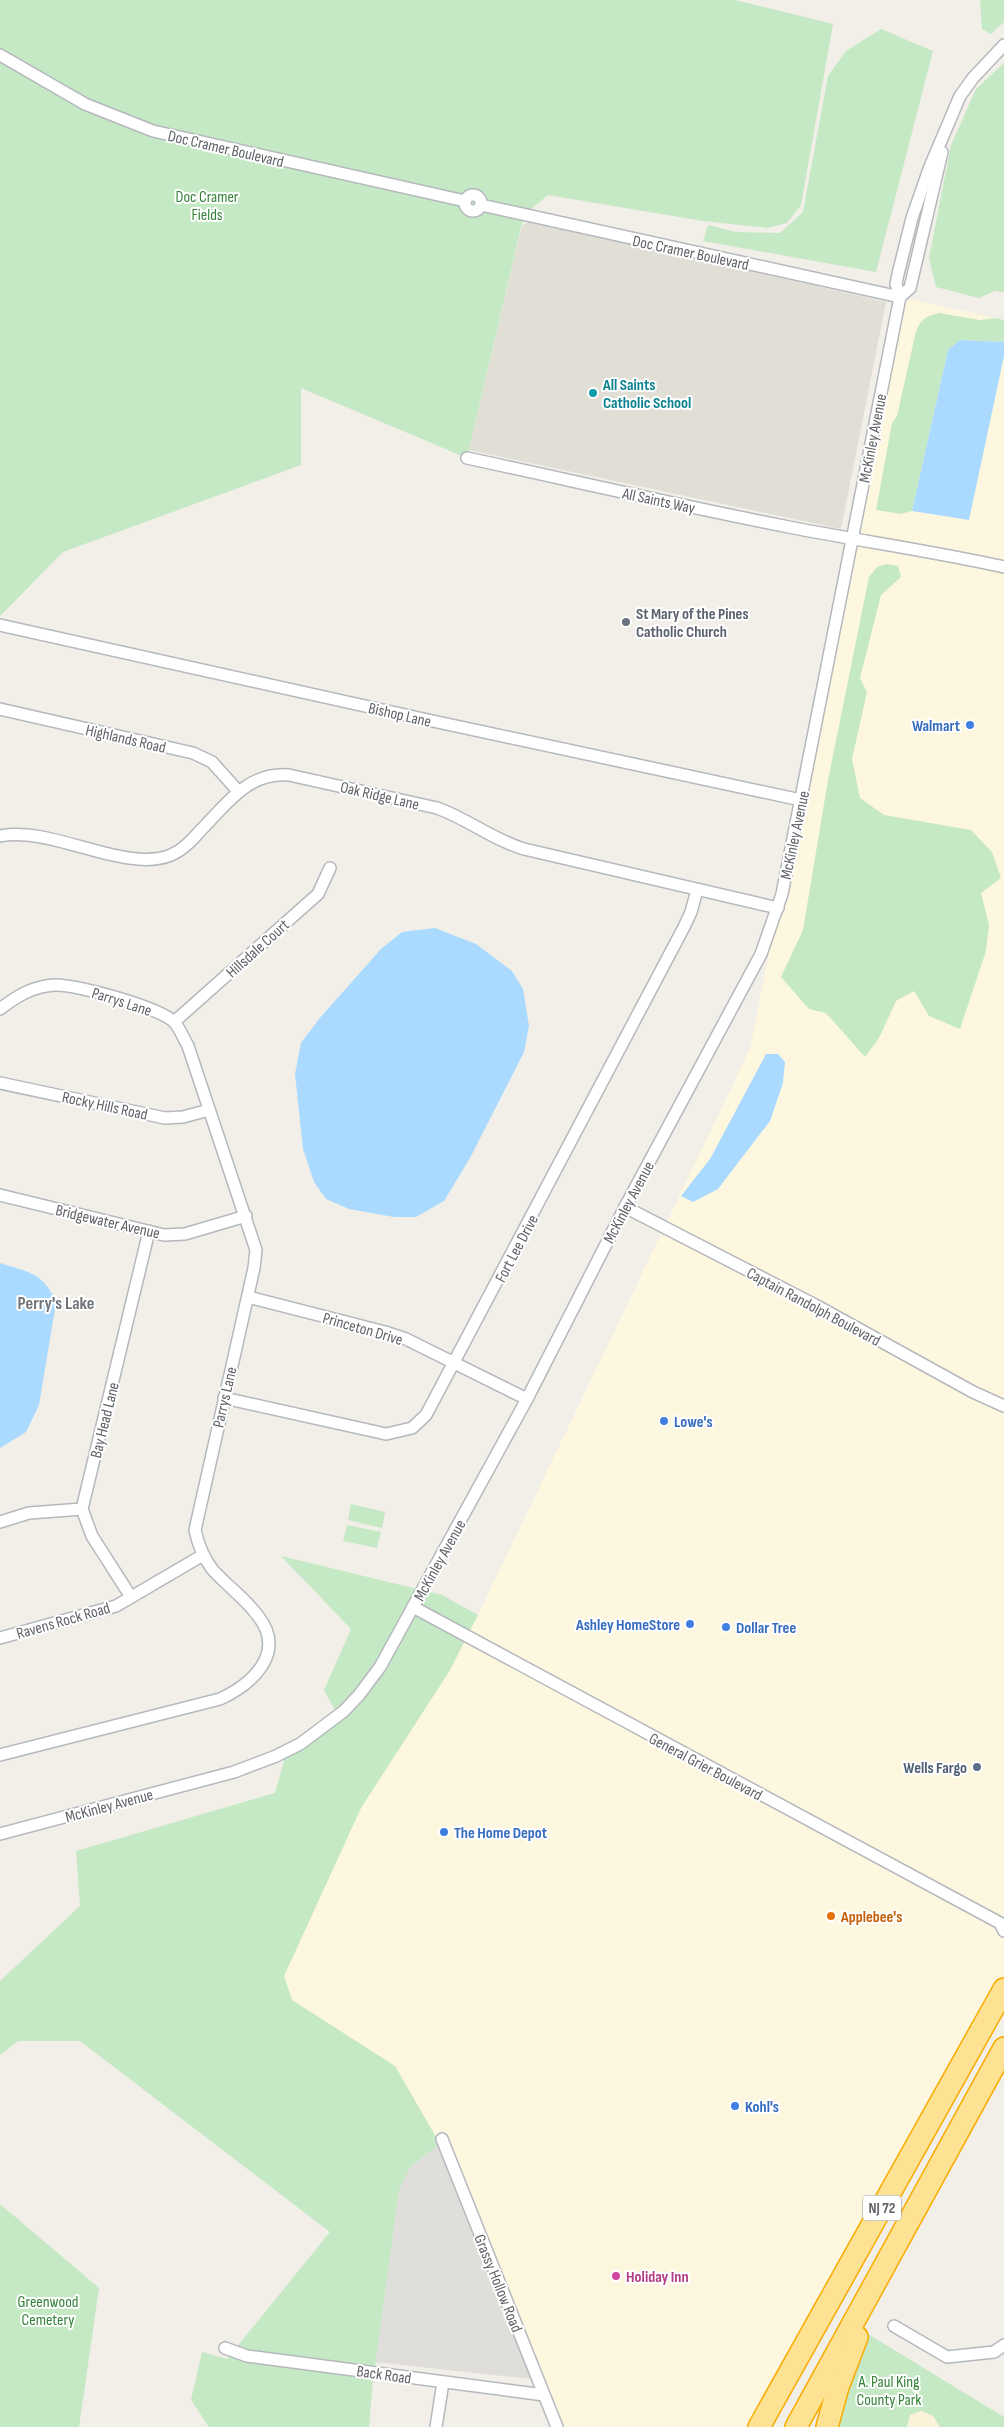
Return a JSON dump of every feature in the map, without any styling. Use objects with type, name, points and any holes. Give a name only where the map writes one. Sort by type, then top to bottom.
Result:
[{"type":"highway","name":"NJ 72","points":[[760,2427],[1004,1989]]},
{"type":"highway","name":"NJ 72","points":[[796,2427],[1004,2048]]},
{"type":"highway","points":[[827,2427],[838,2387],[883,2268]]},
{"type":"street","name":"McKinley Avenue","points":[[0,1834],[234,1772],[276,1756],[300,1744],[344,1711],[359,1696],[380,1667],[527,1399],[625,1207],[761,954],[778,908],[801,800],[900,297],[910,288],[951,118],[960,96],[973,78],[1004,45]]},
{"type":"street","name":"Doc Cramer Boulevard","points":[[0,55],[85,104],[153,131],[465,201],[467,208],[470,210],[476,210],[481,205],[900,297]]},
{"type":"street","name":"All Saints Way","points":[[467,458],[718,512],[852,538],[917,548],[1004,567]]},
{"type":"street","name":"Bishop Lane","points":[[0,625],[801,800]]},
{"type":"street","name":"Highlands Road","points":[[0,709],[193,752],[212,762],[238,792]]},
{"type":"street","name":"Oak Ridge Lane","points":[[0,836],[28,835],[149,860],[171,855],[188,845],[238,792],[255,780],[278,774],[296,776],[437,808],[458,816],[505,843],[778,908]]},
{"type":"street","name":"Hillsdale Court","points":[[174,1022],[318,894],[330,868]]},
{"type":"street","name":"Fort Lee Drive","points":[[224,1398],[386,1434],[412,1428],[426,1415],[684,927],[697,890]]},
{"type":"street","name":"Parrys Lane","points":[[0,1009],[14,998],[34,988],[56,985],[77,987],[146,1007],[174,1022],[188,1046],[256,1250],[248,1297],[195,1530],[203,1555],[212,1568],[257,1614],[264,1624],[269,1650],[263,1665],[255,1675],[239,1690],[220,1699],[0,1755]]},
{"type":"street","name":"Rocky Hills Road","points":[[0,1083],[165,1118],[183,1117],[209,1110]]},
{"type":"street","name":"Bridgewater Avenue","points":[[0,1195],[164,1235],[185,1234],[246,1216]]},
{"type":"street","name":"Captain Randolph Boulevard","points":[[625,1207],[817,1306],[974,1392],[1004,1406]]},
{"type":"street","name":"Bay Head Lane","points":[[82,1508],[149,1232]]},
{"type":"street","name":"Princeton Drive","points":[[248,1297],[406,1339],[527,1399]]},
{"type":"street","points":[[0,1522],[29,1513],[82,1508],[92,1536],[131,1597]]},
{"type":"street","name":"Ravens Rock Road","points":[[0,1638],[116,1606],[203,1555]]},
{"type":"street","name":"General Grier Boulevard","points":[[413,1607],[1003,1926]]},
{"type":"street","name":"Grassy Hollow Road","points":[[442,2139],[558,2427]]},
{"type":"street","points":[[894,2326],[947,2356],[994,2352],[1004,2345]]},
{"type":"street","name":"Back Road","points":[[225,2348],[248,2356],[544,2395]]},
{"type":"street","points":[[436,2427],[443,2382]]},
{"type":"shaded area","points":[[530,221],[886,302],[841,529],[469,450],[522,226]]},
{"type":"shaded area","points":[[900,297],[1004,320],[1004,1988],[759,2427],[558,2427],[440,2144],[395,2066],[292,2000],[284,1976],[361,1808],[450,1670],[478,1615],[750,1049]]},
{"type":"shaded area","points":[[440,2144],[531,2379],[375,2362],[399,2189],[410,2167]]},
{"type":"green space","name":"Doc Cramer Fields","points":[[0,0],[735,0],[833,24],[801,205],[787,223],[768,228],[703,221],[548,195],[524,215],[467,458],[301,388],[301,465],[63,552],[0,616]]},
{"type":"green space","points":[[980,0],[1004,0],[1004,22],[991,34],[982,29]]},
{"type":"green space","points":[[881,29],[933,51],[876,272],[703,241],[708,225],[736,232],[780,233],[803,212],[828,76],[846,51]]},
{"type":"green space","points":[[1004,63],[1004,292],[995,291],[979,298],[936,287],[929,258],[951,145],[976,89]]},
{"type":"green space","points":[[939,313],[980,320],[995,318],[1004,320],[1004,342],[960,340],[948,350],[912,511],[901,514],[876,510],[892,423],[897,416],[916,331],[924,319]]},
{"type":"green space","points":[[886,564],[898,566],[901,577],[881,595],[860,678],[867,692],[852,759],[860,798],[884,815],[971,830],[992,852],[1001,878],[981,893],[989,925],[986,951],[960,1029],[929,1016],[914,991],[896,1001],[879,1038],[865,1057],[826,1013],[809,1009],[781,977],[803,930],[828,780],[869,577],[877,567]]},
{"type":"green space","points":[[351,1504],[385,1512],[382,1528],[348,1520]]},
{"type":"green space","points":[[347,1525],[381,1532],[377,1548],[343,1541]]},
{"type":"green space","points":[[281,1556],[442,1595],[478,1615],[450,1670],[361,1808],[284,1976],[292,2000],[395,2066],[440,2144],[410,2167],[399,2190],[373,2381],[369,2427],[209,2427],[191,2400],[202,2352],[227,2359],[330,2232],[80,2041],[18,2041],[0,2055],[0,1981],[80,1906],[76,1851],[275,1793],[287,1750],[337,1714],[324,1690],[351,1629]]},
{"type":"green space","name":"Greenwood Cemetery","points":[[0,2204],[99,2288],[79,2427],[0,2427]]},
{"type":"green space","name":"A. Paul King County Park","points":[[868,2334],[1004,2417],[1004,2427],[834,2427]]},
{"type":"sand","points":[[921,2411],[933,2416],[940,2427],[907,2427],[910,2415]]},
{"type":"water","points":[[960,340],[1004,342],[1004,356],[969,520],[912,511],[948,350]]},
{"type":"water","points":[[435,928],[476,944],[512,971],[523,989],[529,1026],[524,1052],[470,1158],[444,1201],[416,1217],[394,1217],[349,1209],[326,1199],[314,1182],[303,1149],[295,1074],[301,1043],[319,1019],[381,949],[402,932]]},
{"type":"water","points":[[766,1054],[778,1054],[785,1062],[783,1083],[770,1121],[718,1189],[693,1202],[681,1196],[710,1159]]},
{"type":"water","points":[[0,1263],[27,1272],[41,1280],[47,1285],[56,1303],[39,1405],[26,1432],[0,1448]]},
{"type":"place","name":"All Saints Catholic School","points":[[593,393]]},
{"type":"place","name":"St Mary of the Pines Catholic Church","points":[[626,622]]},
{"type":"place","name":"Walmart","points":[[970,725]]},
{"type":"place","name":"Lowe's","points":[[664,1421]]},
{"type":"place","name":"Ashley HomeStore","points":[[690,1624]]},
{"type":"place","name":"Dollar Tree","points":[[726,1627]]},
{"type":"place","name":"Wells Fargo","points":[[977,1767]]},
{"type":"place","name":"The Home Depot","points":[[444,1832]]},
{"type":"place","name":"Applebee's","points":[[831,1916]]},
{"type":"place","name":"Kohl's","points":[[735,2106]]},
{"type":"place","name":"Holiday Inn","points":[[616,2276]]},
{"type":"district","name":"Perry's Lake","points":[[56,1303]]}]
